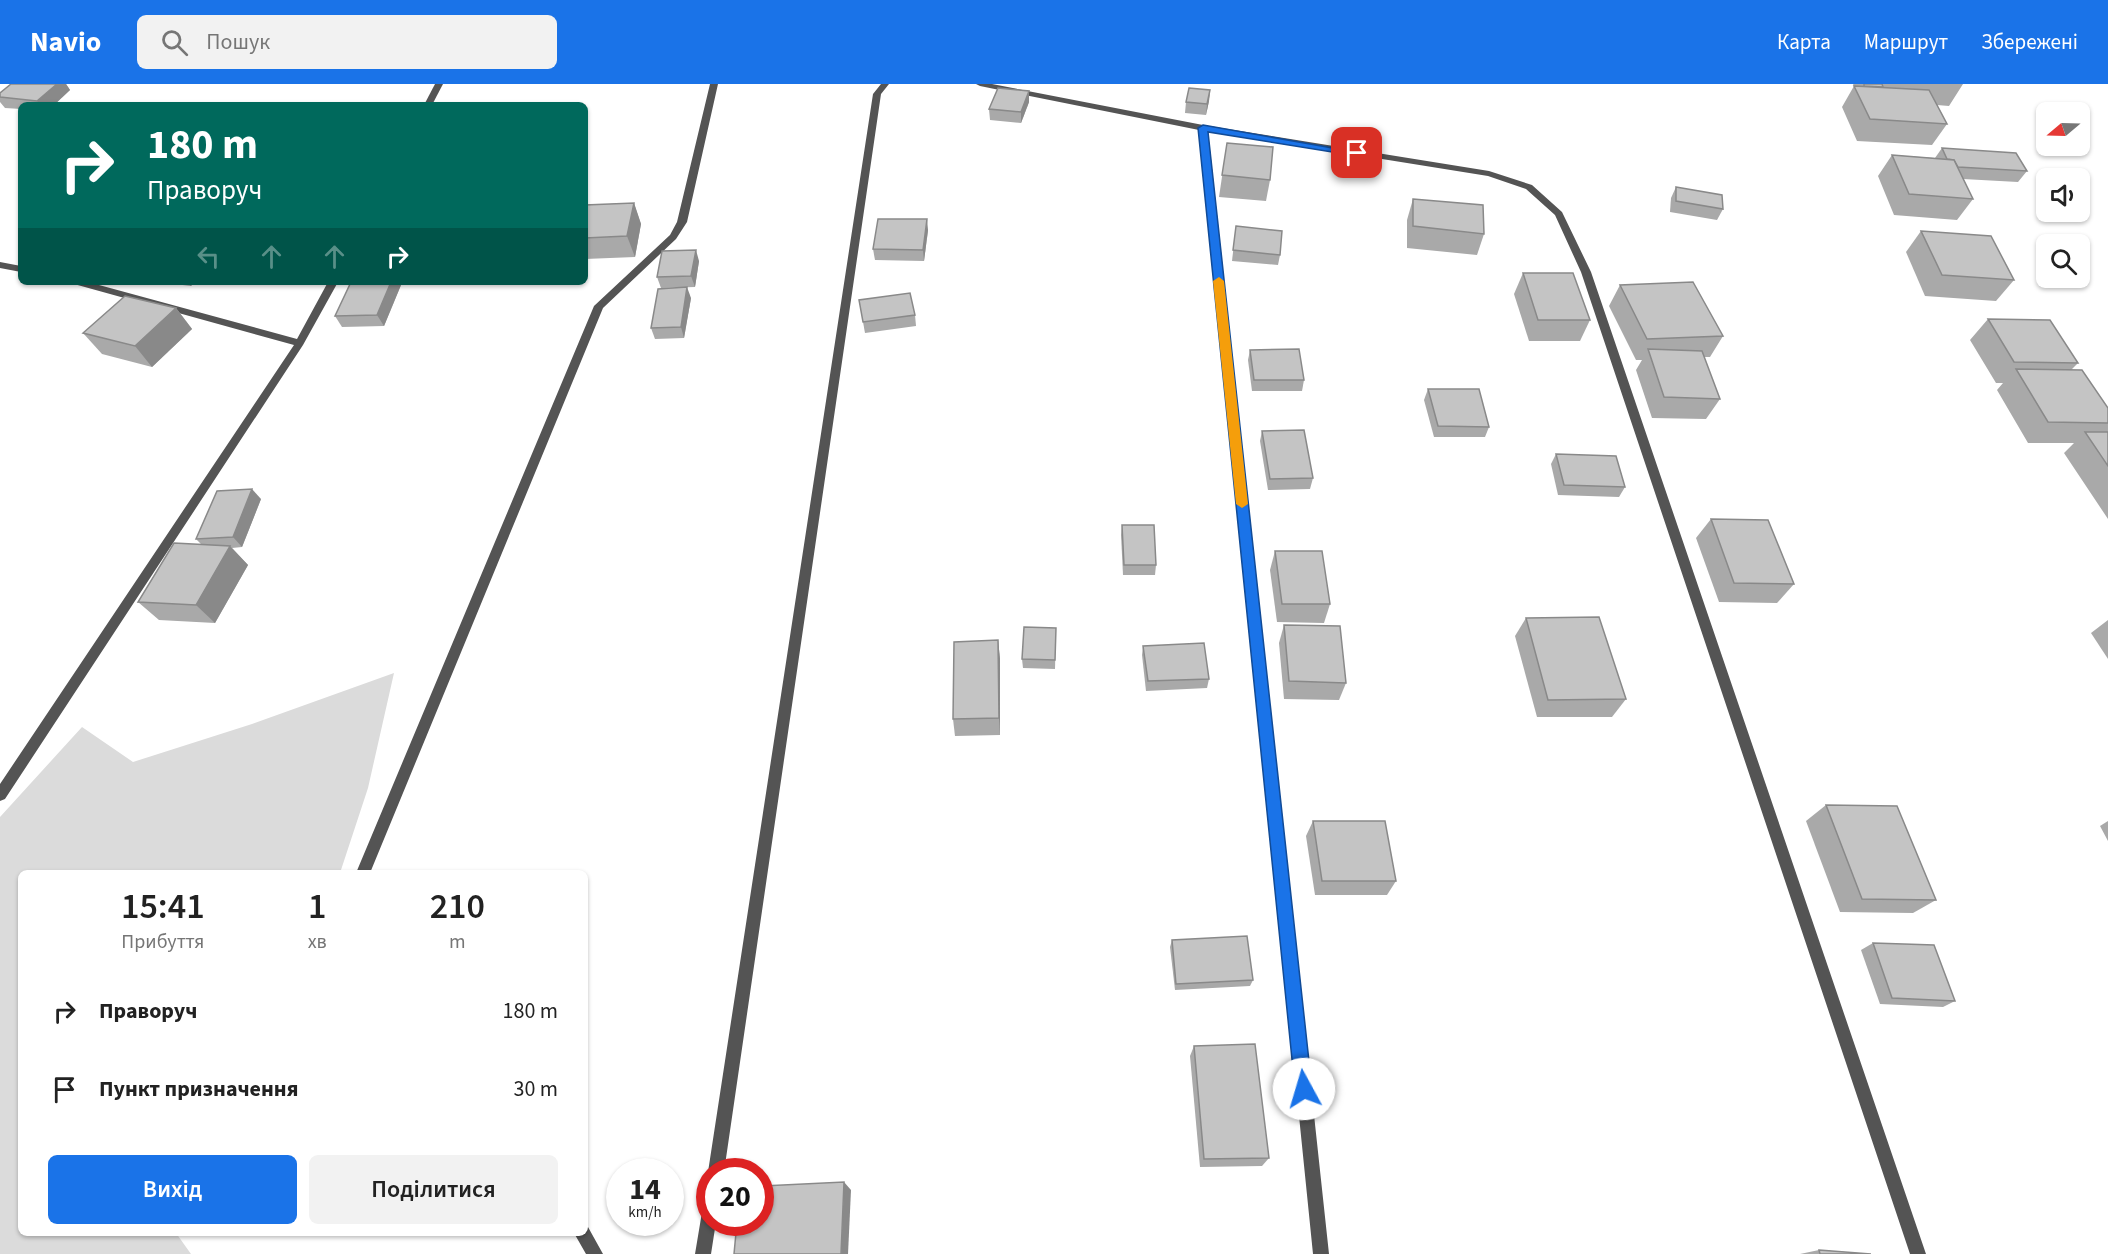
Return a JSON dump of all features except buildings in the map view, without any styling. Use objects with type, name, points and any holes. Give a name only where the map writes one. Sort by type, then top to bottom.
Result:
[{"type":"lane","points":[[430,102],[439,84]]},
{"type":"lane","points":[[364,870],[599,306],[674,237],[682,222],[714,84]]},
{"type":"lane","points":[[718,1158],[877,94],[885,84]]},
{"type":"lane","points":[[980,84],[1203,128],[1489,174],[1529,187],[1559,214],[1586,272],[1918,1254]]},
{"type":"lane","points":[[1203,128],[1321,1254]]},
{"type":"lane","points":[[0,265],[18,268]]},
{"type":"lane","points":[[88,285],[300,343]]},
{"type":"lane","points":[[0,795],[300,343],[331,285]]},
{"type":"lane","points":[[584,1236],[595,1254]]},
{"type":"lane","points":[[703,1254],[706,1236]]},
{"type":"shaded area","points":[[394,673],[368,788],[341,870],[18,870],[18,1236],[178,1236],[191,1254],[0,1254],[0,817],[82,727],[133,762],[252,724]]},
{"type":"slow traffic","points":[[1219,281],[1242,504]]},
{"type":"route","points":[[1304,1089],[1203,128],[1357,153]]}]
